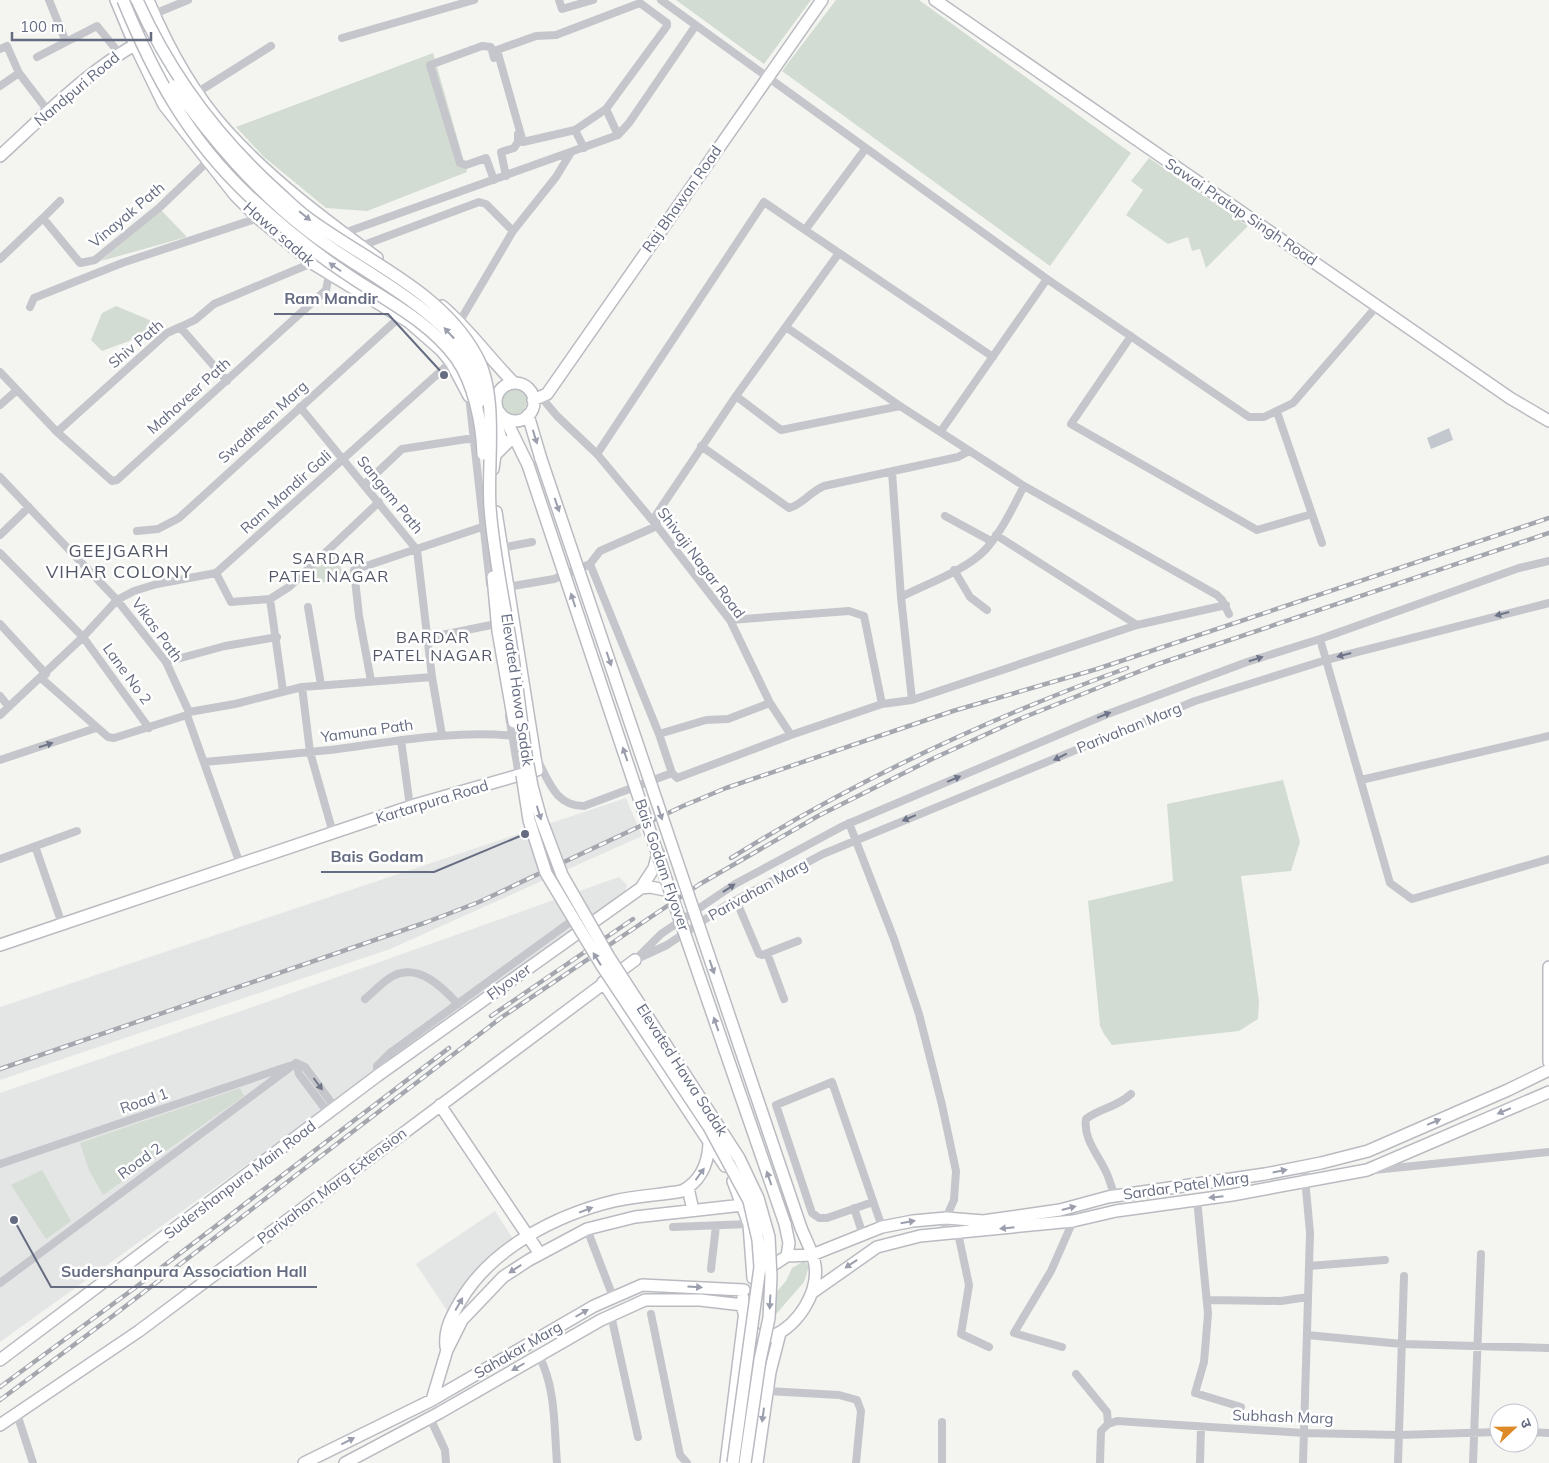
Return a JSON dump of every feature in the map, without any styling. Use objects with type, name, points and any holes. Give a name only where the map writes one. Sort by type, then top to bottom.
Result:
[{"type":"street","points":[[49,0],[66,42]]},
{"type":"street","name":"Hawa sadak","points":[[116,0],[134,43],[164,105],[207,162],[258,218],[312,264],[400,316],[441,350],[451,362],[468,396]]},
{"type":"street","name":"Elevated Hawa Sadak","points":[[122,0],[159,81],[181,117],[209,153],[247,194],[298,241],[416,319],[440,339],[457,359],[470,388],[482,426],[485,508],[498,631],[529,820],[546,873],[632,1015],[709,1127],[749,1200],[758,1240],[760,1267],[733,1463]]},
{"type":"street","name":"Elevated Hawa Sadak","points":[[137,0],[148,26],[175,70],[221,136],[247,164],[308,219],[410,286],[439,310],[458,326],[478,357],[485,381],[491,424],[489,465],[492,517],[525,746],[532,786],[541,819],[562,875],[609,957],[739,1158],[758,1198],[769,1237],[771,1277],[769,1318],[760,1360],[745,1463]]},
{"type":"street","points":[[148,0],[161,32],[198,92],[226,130],[272,176],[460,321],[491,359],[514,383],[525,386],[537,398],[528,415],[517,420],[499,413],[468,396]]},
{"type":"street","points":[[154,14],[188,0]]},
{"type":"street","points":[[342,38],[474,0]]},
{"type":"street","points":[[559,0],[562,9],[593,0]]},
{"type":"street","points":[[661,0],[1047,279],[1249,417],[1264,417],[1292,403],[1377,306]]},
{"type":"street","name":"Raj Bhawan Road","points":[[537,398],[547,394],[767,76],[822,0]]},
{"type":"street","name":"Sawai Pratap Singh Road","points":[[935,0],[1510,398],[1549,420]]},
{"type":"street","points":[[640,3],[667,24],[667,26],[606,109],[575,130],[523,142],[497,50],[536,36],[556,35],[640,3]]},
{"type":"street","points":[[344,233],[570,154],[618,135],[629,123],[696,25]]},
{"type":"street","points":[[38,57],[97,26],[119,53]]},
{"type":"street","name":"Nandpuri Road","points":[[0,156],[48,112],[119,53],[134,43],[161,32]]},
{"type":"street","points":[[147,37],[174,86],[208,133],[263,192],[308,232],[430,316],[449,332],[464,353],[477,380],[482,426]]},
{"type":"street","points":[[0,49],[7,46],[19,73],[48,112]]},
{"type":"street","points":[[198,92],[271,46]]},
{"type":"street","points":[[494,180],[486,158],[466,165],[460,163],[430,68],[432,63],[482,46],[491,47],[518,133],[518,142],[514,148],[502,152],[506,176]]},
{"type":"street","points":[[0,86],[19,73]]},
{"type":"street","points":[[606,109],[618,135]]},
{"type":"street","points":[[575,130],[584,148]]},
{"type":"street","points":[[805,230],[866,148]]},
{"type":"street","points":[[460,321],[513,231],[556,177],[570,154]]},
{"type":"street","name":"Vinayak Path","points":[[43,218],[80,263],[95,260],[160,207],[207,162]]},
{"type":"street","points":[[0,259],[60,202]]},
{"type":"street","points":[[361,246],[479,202],[486,204],[513,231]]},
{"type":"street","points":[[597,454],[764,202],[993,356]]},
{"type":"street","points":[[30,307],[34,298],[95,274],[258,218]]},
{"type":"street","points":[[507,587],[554,579],[590,564],[600,551],[657,526],[656,515],[701,446],[839,253]]},
{"type":"street","points":[[180,327],[195,320],[214,304],[312,264]]},
{"type":"street","points":[[369,298],[391,268]]},
{"type":"street","name":"Mahaveer Path","points":[[57,432],[112,481],[117,480],[326,290],[329,275]]},
{"type":"street","points":[[941,431],[1047,279]]},
{"type":"street","name":"Swadheen Marg","points":[[137,531],[158,528],[178,518],[400,316]]},
{"type":"street","name":"Shiv Path","points":[[57,432],[166,333],[180,327],[227,382]]},
{"type":"street","points":[[786,327],[900,406],[1024,486],[1218,595],[1226,605],[1229,614]]},
{"type":"street","points":[[1131,336],[1071,424],[1257,530],[1312,514]]},
{"type":"street","name":"Ram Mandir Gali","points":[[216,573],[451,362]]},
{"type":"street","points":[[0,372],[57,432]]},
{"type":"street","points":[[514,383],[503,387],[499,391],[496,403],[499,413],[499,451],[493,468],[497,522],[537,765],[555,794],[564,802],[575,806],[584,806],[672,773]]},
{"type":"street","points":[[0,405],[16,391]]},
{"type":"street","points":[[468,396],[482,527],[495,624],[519,776]]},
{"type":"street","points":[[736,396],[781,430],[900,406]]},
{"type":"street","name":"Shivaji Nagar Road","points":[[537,398],[597,454],[657,526],[730,620],[770,703],[791,735]]},
{"type":"street","name":"Sangam Path","points":[[300,407],[417,550],[432,677],[442,735]]},
{"type":"street","points":[[1277,412],[1322,543]]},
{"type":"street","name":"Bais Godam Flyover","points":[[499,413],[514,436],[528,465],[670,891],[785,1224],[789,1243],[787,1256]]},
{"type":"street","name":"Bais Godam Flyover","points":[[528,415],[541,459],[801,1228],[812,1255]]},
{"type":"street","points":[[499,451],[514,436]]},
{"type":"street","points":[[364,485],[402,449],[474,439],[499,451]]},
{"type":"street","points":[[701,446],[789,508],[795,506],[815,489],[824,486],[958,457],[969,451]]},
{"type":"street","points":[[892,472],[901,597],[912,700]]},
{"type":"street","name":"Vikas Path","points":[[0,477],[117,600],[166,662],[188,714],[240,864]]},
{"type":"street","points":[[901,597],[972,561],[994,538],[1024,486]]},
{"type":"street","points":[[117,600],[134,591],[158,584],[216,573],[231,602],[270,599],[289,587],[379,502]]},
{"type":"street","points":[[0,535],[29,508]]},
{"type":"street","points":[[945,516],[994,538],[1137,625]]},
{"type":"street","points":[[371,681],[359,616],[354,570],[497,522]]},
{"type":"street","points":[[501,548],[532,542]]},
{"type":"street","name":"Lane No 2","points":[[0,553],[83,637],[150,728]]},
{"type":"street","name":"Parivahan Marg","points":[[635,960],[661,934],[735,884],[849,823],[1105,715],[1247,662],[1320,639],[1519,568],[1549,561]]},
{"type":"street","points":[[590,564],[659,734],[672,773],[677,778],[791,735],[882,704],[912,700],[1137,625],[1226,605]]},
{"type":"street","points":[[954,570],[970,596],[988,610]]},
{"type":"street","points":[[270,599],[277,637],[283,691]]},
{"type":"street","name":"Lane No 2","points":[[83,637],[117,600]]},
{"type":"street","name":"Parivahan Marg","points":[[635,960],[667,946],[736,900],[823,854],[1194,701],[1326,660],[1549,603]]},
{"type":"street","points":[[308,607],[321,685]]},
{"type":"street","points":[[730,620],[849,611],[864,616],[882,704]]},
{"type":"street","points":[[427,638],[512,620]]},
{"type":"street","points":[[0,624],[43,676],[96,728],[108,737],[114,738],[150,728],[188,714],[302,687],[432,677]]},
{"type":"street","points":[[0,715],[83,637]]},
{"type":"street","points":[[166,662],[225,646],[277,637]]},
{"type":"street","points":[[1320,639],[1390,883],[1412,898],[1549,860]]},
{"type":"street","points":[[302,687],[310,752],[333,833]]},
{"type":"street","points":[[0,696],[9,707]]},
{"type":"street","points":[[659,734],[706,720],[728,719],[770,703]]},
{"type":"street","points":[[0,760],[96,728]]},
{"type":"street","name":"Yamuna Path","points":[[205,762],[310,752],[442,735],[485,733],[533,737]]},
{"type":"street","points":[[1361,780],[1549,736]]},
{"type":"street","points":[[401,740],[410,807]]},
{"type":"street","name":"Kartarpura Road","points":[[0,945],[410,807],[519,776],[537,765]]},
{"type":"street","points":[[849,823],[854,841],[894,939],[919,1014],[932,1064],[956,1171],[954,1200],[946,1218],[944,1232]]},
{"type":"street","points":[[0,859],[76,831]]},
{"type":"street","points":[[34,846],[62,924]]},
{"type":"street","name":"Flyover","points":[[377,1076],[642,888],[654,868],[658,853]]},
{"type":"street","points":[[642,888],[661,888],[670,891]]},
{"type":"street","points":[[736,900],[759,954],[762,955],[798,940]]},
{"type":"street","points":[[377,1076],[377,1066],[390,1053],[573,920]]},
{"type":"street","points":[[767,953],[784,999]]},
{"type":"street","name":"Parivahan Marg Extension","points":[[0,1425],[139,1331],[603,982],[635,960]]},
{"type":"street","points":[[1549,967],[1549,1062]]},
{"type":"street","points":[[365,999],[392,976],[414,973],[440,985],[458,1004]]},
{"type":"street","points":[[603,982],[709,1144],[725,1165],[743,1205],[749,1224],[753,1278]]},
{"type":"street","points":[[296,1063],[299,1074],[332,1112]]},
{"type":"street","name":"Road 1","points":[[0,1164],[296,1063]]},
{"type":"street","name":"Road 2","points":[[0,1283],[296,1063]]},
{"type":"street","name":"Sardar Patel Marg","points":[[812,1255],[882,1227],[913,1221],[946,1218],[983,1221],[1060,1210],[1115,1196],[1304,1167],[1368,1151],[1508,1090],[1549,1070]]},
{"type":"street","name":"Sudershanpura Main Road","points":[[0,1360],[332,1112],[377,1076]]},
{"type":"street","points":[[873,1202],[818,1218],[812,1213],[776,1105],[832,1082],[882,1227]]},
{"type":"street","points":[[1367,1170],[1549,1092]]},
{"type":"street","points":[[1115,1196],[1106,1172],[1090,1143],[1085,1126],[1086,1119],[1092,1114],[1122,1103],[1131,1094]]},
{"type":"street","points":[[440,1105],[540,1254]]},
{"type":"street","points":[[446,1350],[445,1340],[449,1323],[470,1285],[502,1254],[554,1223],[596,1206],[682,1191],[688,1188],[699,1178],[706,1167],[709,1144]]},
{"type":"street","points":[[813,1292],[877,1248],[920,1236],[944,1232],[958,1233],[1073,1221],[1116,1211],[1306,1183],[1367,1170],[1549,1152]]},
{"type":"street","points":[[1303,1463],[1310,1233],[1304,1167]]},
{"type":"street","points":[[688,1188],[694,1210]]},
{"type":"street","points":[[1197,1199],[1208,1314],[1204,1362],[1195,1393],[1241,1407]]},
{"type":"street","points":[[432,1400],[446,1350],[462,1320],[497,1282],[540,1254],[587,1229],[635,1216],[743,1205]]},
{"type":"street","points":[[854,1208],[863,1236]]},
{"type":"street","points":[[1062,1347],[1014,1333],[1051,1271],[1073,1221]]},
{"type":"street","points":[[672,1227],[749,1224]]},
{"type":"street","points":[[711,1269],[716,1226]]},
{"type":"street","points":[[587,1229],[613,1297]]},
{"type":"street","points":[[958,1233],[969,1284],[961,1334],[989,1347]]},
{"type":"street","points":[[1473,1463],[1481,1254]]},
{"type":"street","points":[[726,1463],[744,1319],[744,1290],[753,1278],[787,1256],[812,1255],[815,1266],[813,1292],[804,1309],[792,1322],[780,1333],[769,1337],[756,1334],[748,1329],[744,1319]]},
{"type":"street","points":[[1309,1266],[1385,1260]]},
{"type":"street","points":[[1398,1463],[1404,1276]]},
{"type":"street","name":"Sahakar Marg","points":[[304,1463],[432,1400],[594,1306],[642,1285],[744,1290]]},
{"type":"street","points":[[1207,1300],[1281,1301],[1308,1297]]},
{"type":"street","name":"Sahakar Marg","points":[[345,1463],[430,1418],[611,1315],[645,1300],[700,1300],[743,1305]]},
{"type":"street","points":[[651,1314],[680,1455],[687,1463]]},
{"type":"street","points":[[611,1315],[638,1437]]},
{"type":"street","points":[[757,1463],[767,1392],[780,1333]]},
{"type":"street","points":[[1306,1335],[1402,1344],[1549,1348]]},
{"type":"street","points":[[539,1356],[546,1370],[553,1404],[557,1463]]},
{"type":"street","points":[[1076,1374],[1106,1412],[1108,1424],[1102,1431],[1100,1463]]},
{"type":"street","points":[[767,1392],[839,1395],[856,1400],[861,1412],[856,1463]]},
{"type":"street","points":[[17,1414],[33,1463]]},
{"type":"street","points":[[430,1418],[445,1450],[446,1463]]},
{"type":"street","name":"Subhash Marg","points":[[1108,1424],[1117,1421],[1201,1428],[1304,1433],[1399,1434],[1489,1432]]},
{"type":"street","points":[[942,1422],[942,1463]]},
{"type":"street","points":[[1200,1463],[1201,1428]]},
{"type":"shaded area","points":[[676,0],[811,0],[764,64]]},
{"type":"shaded area","points":[[836,0],[919,0],[1131,153],[1050,266],[782,71]]},
{"type":"shaded area","points":[[433,53],[467,172],[367,211],[326,208],[264,157],[236,127]]},
{"type":"shaded area","points":[[1149,158],[1248,226],[1206,268],[1200,249],[1192,251],[1188,237],[1168,244],[1126,215],[1143,190],[1131,181]]},
{"type":"shaded area","points":[[161,210],[187,237],[101,261]]},
{"type":"shaded area","points":[[116,306],[152,321],[156,331],[102,351],[91,340],[102,313]]},
{"type":"shaded area","points":[[513,387],[523,391],[527,401],[523,411],[513,415],[503,411],[499,401],[503,391]]},
{"type":"shaded area","points":[[1449,428],[1453,440],[1431,449],[1427,438]]},
{"type":"shaded area","points":[[332,553],[341,566],[342,580],[312,584],[310,573]]},
{"type":"shaded area","points":[[1283,780],[1300,842],[1291,871],[1241,876],[1259,1001],[1258,1019],[1239,1031],[1112,1045],[1100,1026],[1088,901],[1173,881],[1167,804]]},
{"type":"shaded area","points":[[626,798],[642,836],[390,949],[0,1080],[0,1007]]},
{"type":"shaded area","points":[[619,877],[627,885],[625,893],[0,1342],[0,1093],[244,1010]]},
{"type":"shaded area","points":[[240,1088],[244,1096],[103,1195],[89,1170],[80,1143]]},
{"type":"shaded area","points":[[42,1170],[71,1221],[46,1239],[11,1185]]},
{"type":"shaded area","points":[[495,1211],[515,1242],[450,1315],[416,1264]]},
{"type":"shaded area","points":[[804,1261],[809,1266],[804,1282],[771,1320],[763,1318],[765,1305],[786,1281],[792,1268]]},
{"type":"railway","points":[[0,1069],[427,922],[479,902],[683,806],[726,788],[953,711],[1097,669],[1549,518]]},
{"type":"railway","points":[[0,1400],[118,1312],[502,1017],[700,884],[818,816],[932,759],[1022,718],[1158,664],[1549,533]]},
{"type":"railway","points":[[731,858],[826,803],[924,753],[1025,708],[1127,668]]},
{"type":"railway","points":[[491,1016],[633,919]]},
{"type":"railway","points":[[0,1387],[132,1290],[449,1048]]},
{"type":"place","name":"Ram Mandir","points":[[444,375]]},
{"type":"place","name":"Bais Godam","points":[[525,834]]},
{"type":"place","name":"Sudershanpura Association Hall","points":[[14,1220]]},
{"type":"district","name":"GEEJGARH VIHAR COLONY","points":[[119,561]]},
{"type":"district","name":"SARDAR PATEL NAGAR","points":[[329,567]]},
{"type":"district","name":"BARDAR PATEL NAGAR","points":[[433,646]]}]
